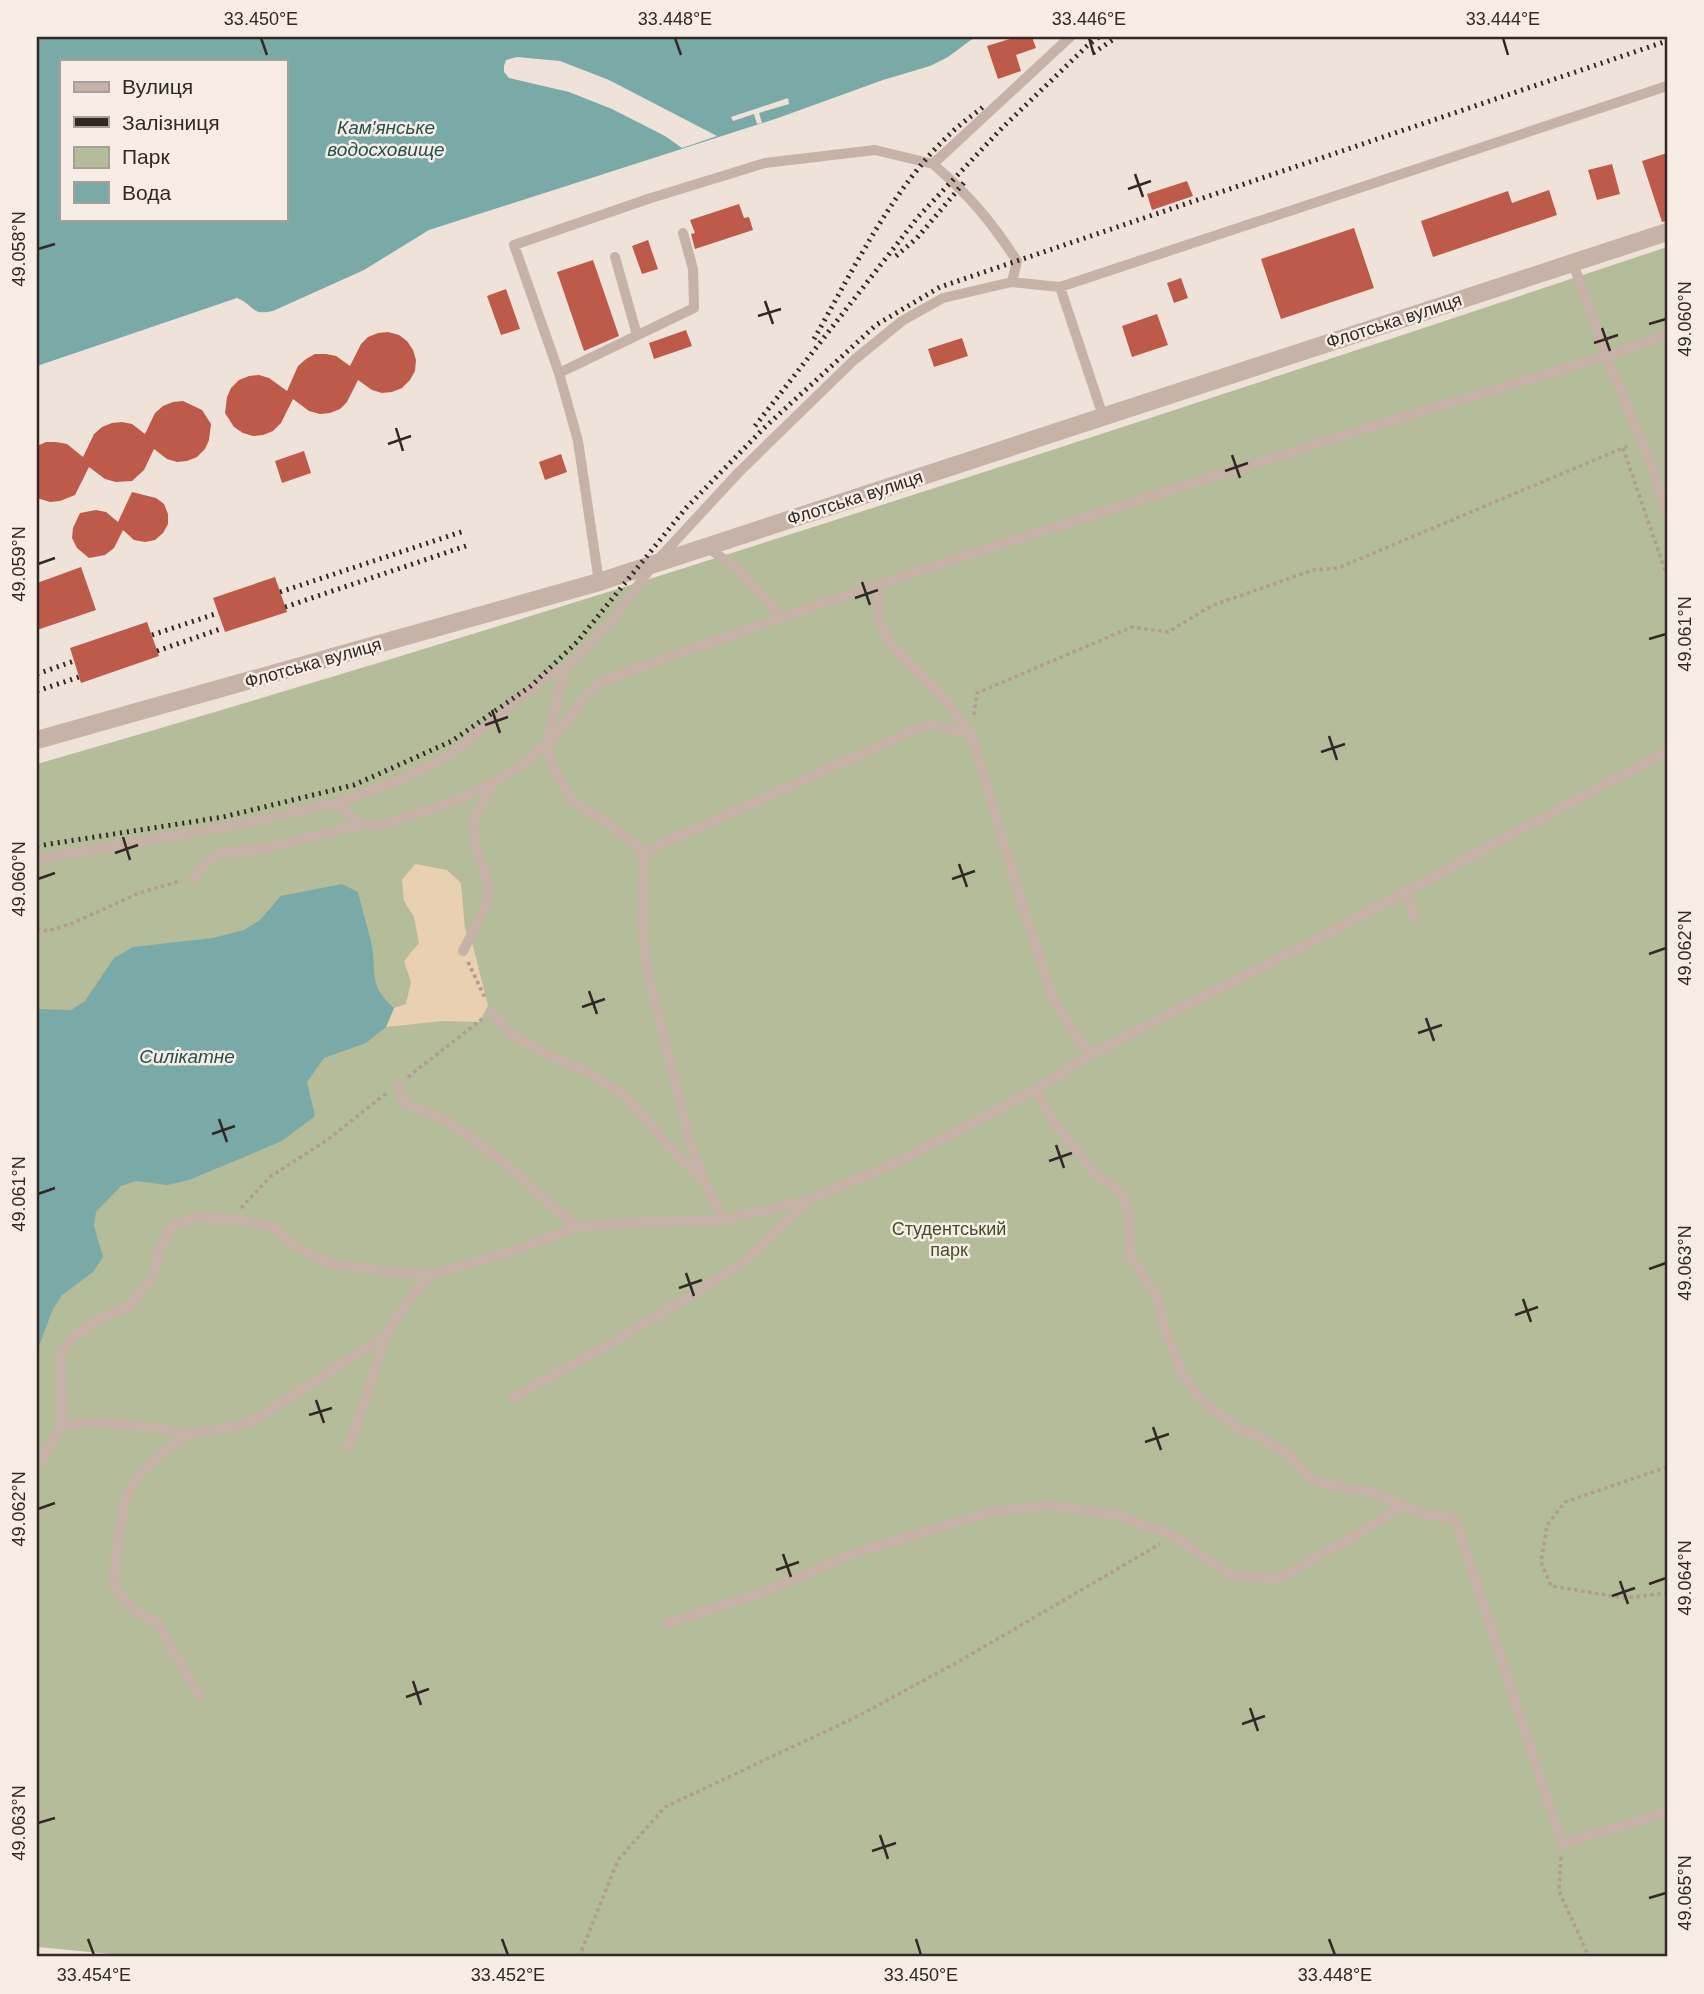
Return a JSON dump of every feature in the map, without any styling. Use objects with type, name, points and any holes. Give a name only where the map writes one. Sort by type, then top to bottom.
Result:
[{"type":"street","name":"Флотська вулиця","points":[[37,740],[599,582],[1667,232]]},
{"type":"lane","points":[[933,164],[1070,37]]},
{"type":"lane","points":[[37,859],[247,823],[338,802],[397,780],[450,755],[544,677],[565,669],[610,623],[653,565],[739,472],[854,360],[902,321],[943,298],[1012,282],[1060,287],[1667,86]]},
{"type":"lane","points":[[599,582],[579,440],[559,373],[514,245],[648,199],[765,163],[875,150],[933,164],[968,194],[996,228],[1017,261],[1012,282]]},
{"type":"lane","points":[[559,373],[694,308],[694,269],[683,233]]},
{"type":"lane","points":[[615,257],[637,335]]},
{"type":"lane","points":[[1573,263],[1606,356],[1642,440],[1667,513]]},
{"type":"lane","points":[[1060,287],[1103,415]]},
{"type":"lane","points":[[193,879],[205,863],[222,853],[266,848],[364,824],[376,825],[478,792],[520,767],[547,743],[590,690],[601,682],[877,586],[1339,436],[1606,356],[1667,335]]},
{"type":"lane","points":[[706,547],[739,570],[782,618]]},
{"type":"lane","points":[[877,586],[878,621],[890,644],[947,702],[971,734],[1026,916],[1054,998],[1090,1055]]},
{"type":"lane","points":[[565,669],[547,743],[552,765],[571,799],[611,825],[644,852]]},
{"type":"lane","points":[[644,852],[919,728],[933,725],[971,734]]},
{"type":"lane","points":[[37,1464],[62,1425],[61,1353],[74,1336],[103,1317],[128,1308],[154,1275],[159,1249],[173,1226],[195,1217],[230,1219],[271,1226],[294,1246],[328,1263],[430,1275],[527,1246],[576,1227],[724,1220],[808,1200],[891,1165],[1035,1090],[1090,1055],[1321,937],[1667,751]]},
{"type":"lane","points":[[463,951],[484,908],[488,890],[472,831],[478,811],[495,782]]},
{"type":"lane","points":[[338,802],[352,817],[364,824]]},
{"type":"lane","points":[[644,852],[642,919],[647,969],[691,1146],[724,1220]]},
{"type":"lane","points":[[1406,890],[1413,917]]},
{"type":"lane","points":[[491,1012],[509,1033],[542,1052],[591,1074],[628,1098],[665,1142],[706,1184]]},
{"type":"lane","points":[[398,1084],[404,1104],[446,1120],[501,1160],[576,1227]]},
{"type":"lane","points":[[1035,1090],[1052,1119],[1093,1172],[1121,1193],[1129,1214],[1130,1255],[1157,1296],[1166,1332],[1182,1374],[1196,1393],[1240,1429],[1264,1439],[1292,1457],[1311,1479],[1328,1485],[1368,1491],[1425,1514],[1455,1519],[1562,1844],[1667,1812]]},
{"type":"lane","points":[[512,1398],[624,1336],[742,1264],[808,1200]]},
{"type":"lane","points":[[348,1448],[385,1336],[407,1301],[430,1275]]},
{"type":"lane","points":[[62,1425],[92,1421],[154,1427],[188,1434],[251,1422],[385,1336]]},
{"type":"lane","points":[[188,1434],[155,1459],[131,1487],[119,1532],[113,1586],[135,1611],[156,1622],[200,1696]]},
{"type":"lane","points":[[667,1623],[756,1595],[855,1553],[991,1512],[1050,1505],[1119,1516],[1174,1536],[1231,1576],[1278,1579],[1402,1506]]},
{"type":"path","points":[[971,734],[977,693],[1132,626],[1168,632],[1211,606],[1312,570],[1338,568],[1642,440]]},
{"type":"path","points":[[1623,448],[1667,576]]},
{"type":"path","points":[[37,928],[48,932],[139,892],[166,883],[193,879]]},
{"type":"path","points":[[230,1219],[270,1177],[327,1140],[491,1012],[463,951]]},
{"type":"path","points":[[1667,1466],[1565,1502],[1547,1525],[1541,1562],[1551,1587],[1625,1598],[1667,1593]]},
{"type":"path","points":[[579,1957],[618,1860],[665,1807],[858,1716],[963,1659],[1174,1536]]},
{"type":"path","points":[[1562,1844],[1559,1891],[1589,1957]]},
{"type":"green space","name":"Студентський парк","points":[[1667,247],[1667,1957],[143,1957],[37,1947],[37,764],[447,642],[855,514]]},
{"type":"sand","points":[[415,864],[447,870],[461,883],[465,929],[473,946],[488,1006],[479,1022],[443,1021],[386,1027],[394,1008],[406,1004],[411,982],[404,961],[419,943],[414,917],[404,901],[402,880]]},
{"type":"water","name":"Кам'янське водосховище","points":[[37,37],[975,37],[948,57],[930,66],[778,118],[429,230],[364,270],[273,311],[256,311],[237,298],[37,366]]},
{"type":"water","name":"Силікатне","points":[[342,884],[358,892],[371,942],[376,984],[394,1008],[386,1027],[366,1043],[324,1058],[307,1082],[315,1116],[282,1141],[189,1180],[167,1185],[136,1181],[121,1186],[96,1212],[94,1226],[103,1257],[93,1272],[62,1295],[53,1309],[37,1351],[37,1009],[71,1010],[85,1001],[114,958],[133,947],[213,938],[244,930],[260,920],[281,896]]},
{"type":"pier","points":[[517,57],[560,61],[609,80],[717,136],[682,148],[665,136],[612,109],[569,92],[509,78],[504,72],[506,60]]},
{"type":"pier","points":[[788,98],[789,104],[759,113],[762,123],[757,124],[754,114],[733,121],[731,117]]},
{"type":"building","points":[[1016,37],[1032,37],[1036,48],[1016,55],[1021,71],[998,79],[987,46]]},
{"type":"building","points":[[1667,153],[1667,221],[1662,222],[1642,161]]},
{"type":"building","points":[[1612,164],[1620,194],[1597,200],[1588,170]]},
{"type":"building","points":[[1187,181],[1193,196],[1152,210],[1147,194]]},
{"type":"building","points":[[1549,190],[1557,215],[1433,257],[1421,221],[1508,191],[1512,203]]},
{"type":"building","points":[[739,204],[744,218],[749,217],[753,230],[695,249],[691,234],[695,233],[690,220]]},
{"type":"building","points":[[1354,228],[1374,288],[1281,319],[1261,259]]},
{"type":"building","points":[[648,240],[658,269],[642,274],[632,246]]},
{"type":"building","points":[[593,260],[619,336],[584,351],[557,272]]},
{"type":"building","points":[[1181,278],[1188,298],[1174,303],[1167,283]]},
{"type":"building","points":[[506,289],[520,329],[501,335],[487,296]]},
{"type":"building","points":[[1157,314],[1168,345],[1132,357],[1122,326]]},
{"type":"building","points":[[686,330],[692,346],[654,359],[649,343]]},
{"type":"building","points":[[388,332],[407,341],[416,360],[415,371],[402,388],[382,393],[372,390],[358,380],[347,402],[330,413],[309,411],[293,399],[281,423],[273,431],[263,435],[243,433],[234,427],[225,413],[227,397],[239,380],[259,375],[269,378],[287,391],[298,366],[306,359],[315,354],[326,354],[336,356],[350,366],[361,344],[368,337]]},
{"type":"building","points":[[962,338],[968,356],[934,367],[928,349]]},
{"type":"building","points":[[183,401],[202,410],[211,424],[209,440],[197,457],[177,462],[167,459],[154,449],[144,470],[132,481],[116,482],[105,479],[89,467],[75,495],[50,502],[37,498],[37,446],[46,442],[67,444],[83,457],[94,434],[102,427],[122,422],[132,424],[145,434],[155,413],[163,406]]},
{"type":"building","points":[[304,451],[311,473],[282,483],[275,461]]},
{"type":"building","points":[[561,454],[567,472],[545,480],[539,462]]},
{"type":"building","points":[[132,492],[156,498],[164,504],[168,524],[163,533],[155,540],[145,542],[134,540],[123,530],[114,548],[105,555],[89,558],[77,548],[72,538],[80,513],[96,510],[106,512],[118,522]]},
{"type":"building","points":[[81,567],[96,610],[37,630],[37,583]]},
{"type":"building","points":[[275,577],[287,612],[225,632],[213,598]]},
{"type":"building","points":[[147,622],[159,656],[81,683],[70,648]]},
{"type":"railway","points":[[755,426],[918,217],[1002,128],[1099,37]]},
{"type":"railway","points":[[1093,53],[1117,37]]},
{"type":"railway","points":[[37,846],[223,817],[354,785],[452,741],[531,686],[577,642],[686,508],[763,429],[876,325],[940,287],[1667,41]]},
{"type":"railway","points":[[814,339],[875,231],[910,179],[950,134],[983,107]]},
{"type":"railway","points":[[896,256],[917,238],[967,179]]},
{"type":"railway","points":[[280,592],[464,531]]},
{"type":"railway","points":[[285,607],[466,546]]},
{"type":"railway","points":[[152,635],[218,613]]},
{"type":"railway","points":[[157,651],[223,628]]},
{"type":"railway","points":[[37,674],[74,661]]},
{"type":"railway","points":[[37,691],[79,677]]}]
